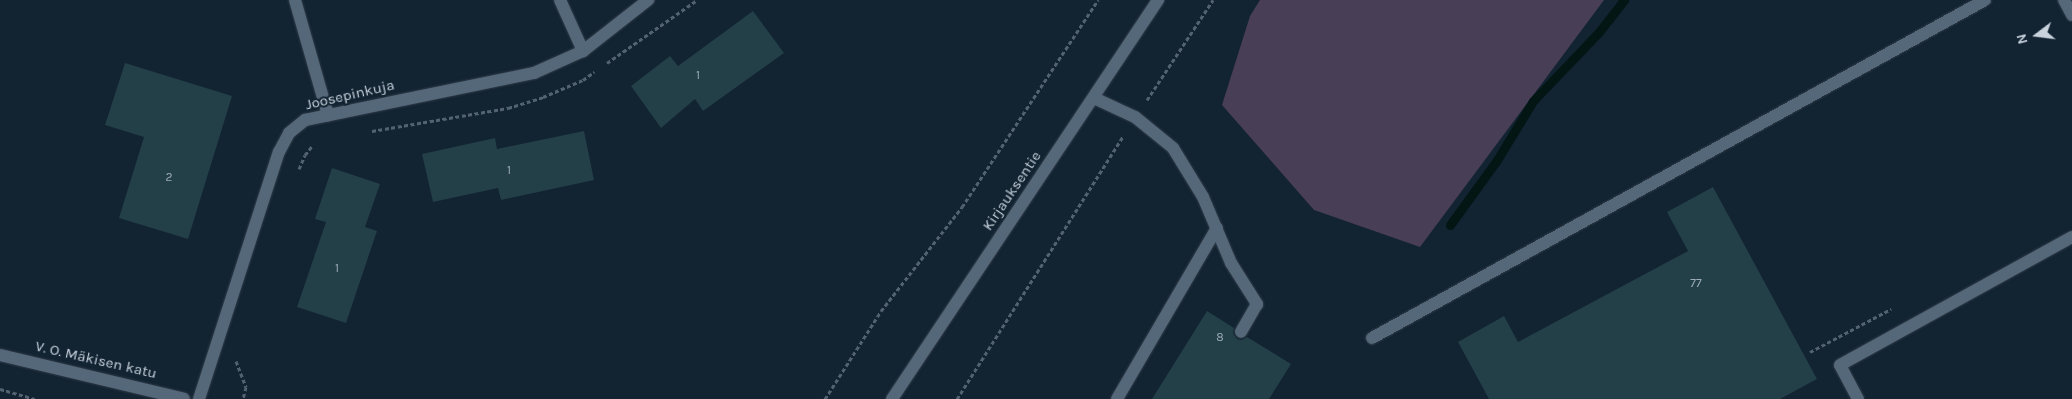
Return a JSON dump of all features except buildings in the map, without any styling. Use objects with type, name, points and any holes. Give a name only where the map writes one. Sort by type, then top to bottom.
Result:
[{"type":"street","points":[[295,0],[328,115]]},
{"type":"street","points":[[560,0],[583,51]]},
{"type":"street","name":"Joosepinkuja","points":[[199,399],[279,152],[289,133],[305,120],[534,73],[583,51],[648,0]]},
{"type":"street","name":"Kirjauksentie","points":[[892,399],[1158,0]]},
{"type":"street","points":[[1372,338],[1985,0]]},
{"type":"street","points":[[2064,0],[2072,15]]},
{"type":"street","points":[[1094,98],[1135,117],[1173,148],[1203,197],[1231,263],[1257,304],[1241,332]]},
{"type":"street","points":[[1117,399],[1216,228]]},
{"type":"street","points":[[1858,399],[1840,365],[2072,238]]},
{"type":"street","name":"V. O. Mäkisen katu","points":[[0,355],[157,391],[184,399]]},
{"type":"path","points":[[363,133],[508,108],[543,97],[583,80],[697,0]]},
{"type":"path","points":[[824,399],[881,311],[962,207],[1098,0]]},
{"type":"path","points":[[957,399],[1135,117],[1213,0]]},
{"type":"path","points":[[298,171],[304,155],[315,141]]},
{"type":"path","points":[[236,356],[236,364],[246,387],[242,399]]},
{"type":"path","points":[[0,389],[36,399]]},
{"type":"shaded area","points":[[1260,0],[1604,0],[1420,247],[1314,210],[1222,105],[1250,16]]},
{"type":"waterway","points":[[1450,225],[1497,160],[1533,101],[1599,32],[1624,0]]}]
